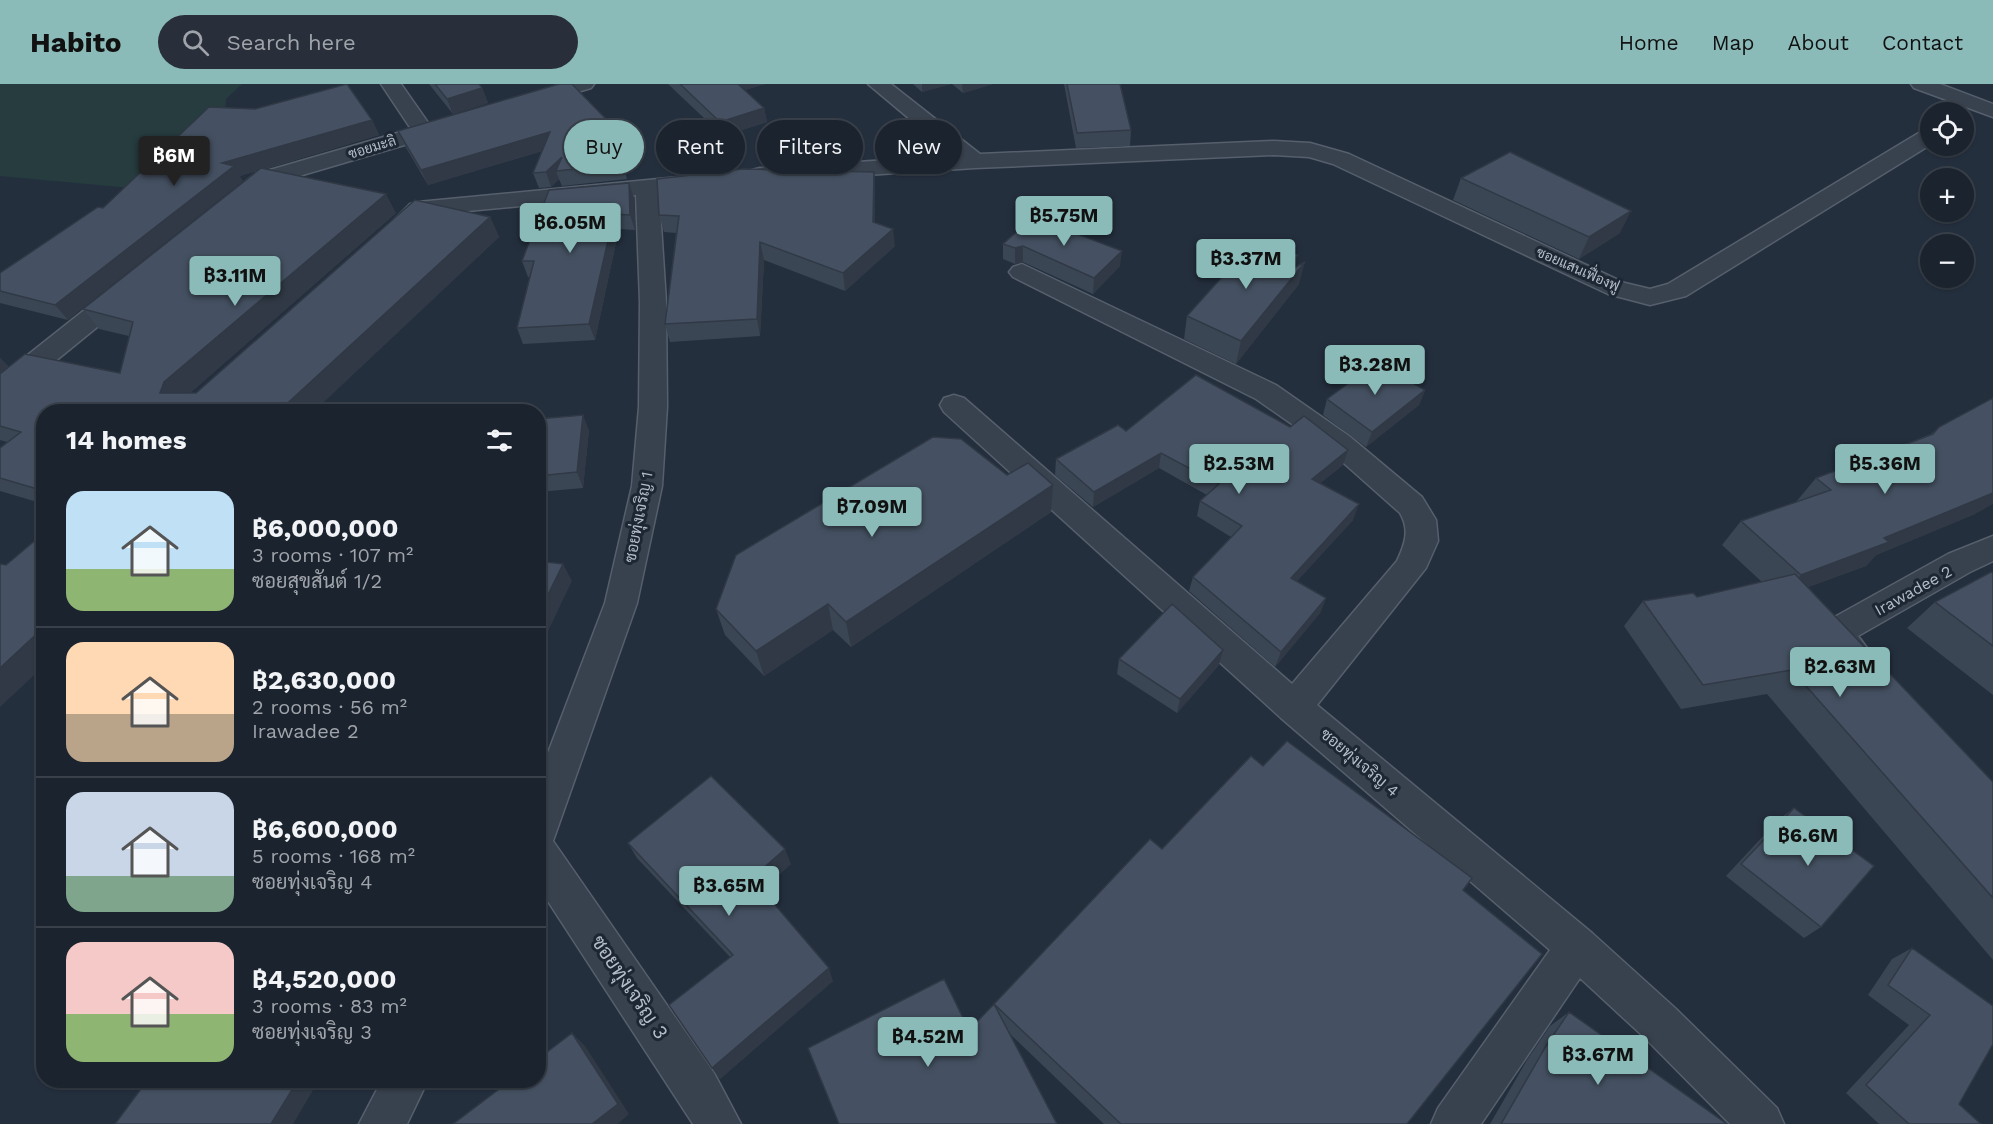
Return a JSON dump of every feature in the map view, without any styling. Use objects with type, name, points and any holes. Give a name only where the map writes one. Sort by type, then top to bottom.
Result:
[{"type":"street","points":[[391,84],[424,132]]},
{"type":"street","points":[[515,104],[584,84]]},
{"type":"street","points":[[878,84],[975,161]]},
{"type":"street","points":[[1921,84],[1979,111]]},
{"type":"street","name":"ซอยมะลิ","points":[[228,208],[264,179],[458,122]]},
{"type":"street","name":"ซอยแสนเฟื่องฟู","points":[[383,240],[418,209],[647,188],[794,171],[1274,148],[1310,150],[1341,159],[1617,289],[1650,297],[1677,290],[1920,142]]},
{"type":"street","name":"ซอยทุ่งเจริญ 1","points":[[546,809],[621,603],[647,486],[653,406],[653,303],[647,188]]},
{"type":"street","points":[[1022,272],[1266,393],[1339,443],[1411,505],[1420,520],[1422,541],[1410,568],[1294,707]]},
{"type":"street","points":[[0,390],[146,274]]},
{"type":"street","name":"ซอยทุ่งเจริญ 4","points":[[954,405],[1294,707],[1577,947],[1719,1080],[1761,1124]]},
{"type":"street","name":"Irawadee 2","points":[[1876,676],[1834,634],[1972,572],[1993,548]]},
{"type":"street","name":"ซอยทุ่งเจริญ 3","points":[[546,864],[698,1089],[718,1124]]},
{"type":"street","points":[[1454,1124],[1577,947]]},
{"type":"street","points":[[382,1124],[402,1088]]},
{"type":"green space","points":[[0,84],[242,84],[226,99],[225,112],[131,188],[0,176]]},
{"type":"building","points":[[347,84],[372,120],[222,163],[234,166],[55,305],[0,291],[0,273],[98,207],[103,208],[209,107],[255,109]]},
{"type":"building","points":[[435,84],[479,84],[482,88],[447,99]]},
{"type":"building","points":[[559,84],[572,84],[607,120],[564,120],[564,170],[556,171],[562,157],[546,172],[533,173],[550,132],[421,170],[398,131]]},
{"type":"building","points":[[680,84],[738,84],[764,108],[726,120],[718,120]]},
{"type":"building","points":[[1067,84],[1120,84],[1131,130],[1077,133]]},
{"type":"building","points":[[1510,152],[1631,211],[1589,237],[1461,178]]},
{"type":"building","points":[[261,168],[386,194],[164,382],[160,393],[196,393],[415,200],[490,217],[287,404],[36,404],[36,489],[0,478],[0,448],[21,432],[0,426],[0,374],[25,354],[120,373],[133,322],[83,309]]},
{"type":"building","points":[[745,169],[757,169],[757,174],[863,174],[863,172],[874,172],[873,222],[893,229],[843,273],[760,242],[757,319],[665,324],[679,216],[659,215],[657,179],[700,174],[745,174]]},
{"type":"building","points":[[629,183],[630,215],[614,214],[589,324],[517,328],[534,261],[522,261],[549,190]]},
{"type":"building","points":[[1033,217],[1122,251],[1094,278],[1023,246],[1015,248],[1003,244]]},
{"type":"building","points":[[1255,240],[1298,255],[1280,275],[1305,262],[1241,341],[1187,316]]},
{"type":"building","points":[[1377,362],[1425,390],[1372,432],[1327,399]]},
{"type":"building","points":[[1196,375],[1290,427],[1304,416],[1348,450],[1312,479],[1359,504],[1291,578],[1326,598],[1281,652],[1193,577],[1242,526],[1200,501],[1219,484],[1161,453],[1094,492],[1056,459],[1118,425],[1126,431]]},
{"type":"building","points":[[1993,398],[1993,493],[1884,538],[1889,542],[1801,575],[1741,521],[1831,490],[1816,478],[1933,434],[1939,427]]},
{"type":"building","points":[[583,415],[577,472],[546,475],[546,418]]},
{"type":"building","points":[[933,437],[961,439],[1007,475],[1028,463],[1053,485],[846,622],[828,604],[756,651],[716,609],[736,555]]},
{"type":"building","points":[[36,540],[36,634],[0,668],[0,565],[6,565]]},
{"type":"building","points":[[546,562],[563,564],[546,599]]},
{"type":"building","points":[[1993,573],[1993,646],[1935,602]]},
{"type":"building","points":[[1795,574],[1993,782],[1993,898],[1792,670],[1703,685],[1643,601],[1693,593],[1697,597]]},
{"type":"building","points":[[1172,604],[1223,650],[1180,699],[1119,659]]},
{"type":"building","points":[[1287,741],[1472,878],[1463,890],[1542,954],[1407,1124],[1121,1124],[994,1004],[1150,839],[1162,849],[1251,756],[1263,766]]},
{"type":"building","points":[[711,776],[785,849],[752,878],[829,968],[712,1068],[669,1005],[733,955],[628,843]]},
{"type":"building","points":[[1794,808],[1874,866],[1821,927],[1741,864]]},
{"type":"building","points":[[1912,948],[1993,1006],[1993,1044],[1959,1104],[1981,1124],[1909,1124],[1866,1085],[1930,1015],[1888,985]]},
{"type":"building","points":[[944,979],[969,1030],[994,1004],[1057,1124],[839,1124],[808,1048]]},
{"type":"building","points":[[1569,1012],[1727,1124],[1501,1124],[1546,1046]]},
{"type":"building","points":[[572,1033],[618,1104],[592,1124],[453,1124],[500,1088],[546,1088],[546,1053]]},
{"type":"building","points":[[142,1088],[293,1088],[271,1124],[115,1124]]}]
